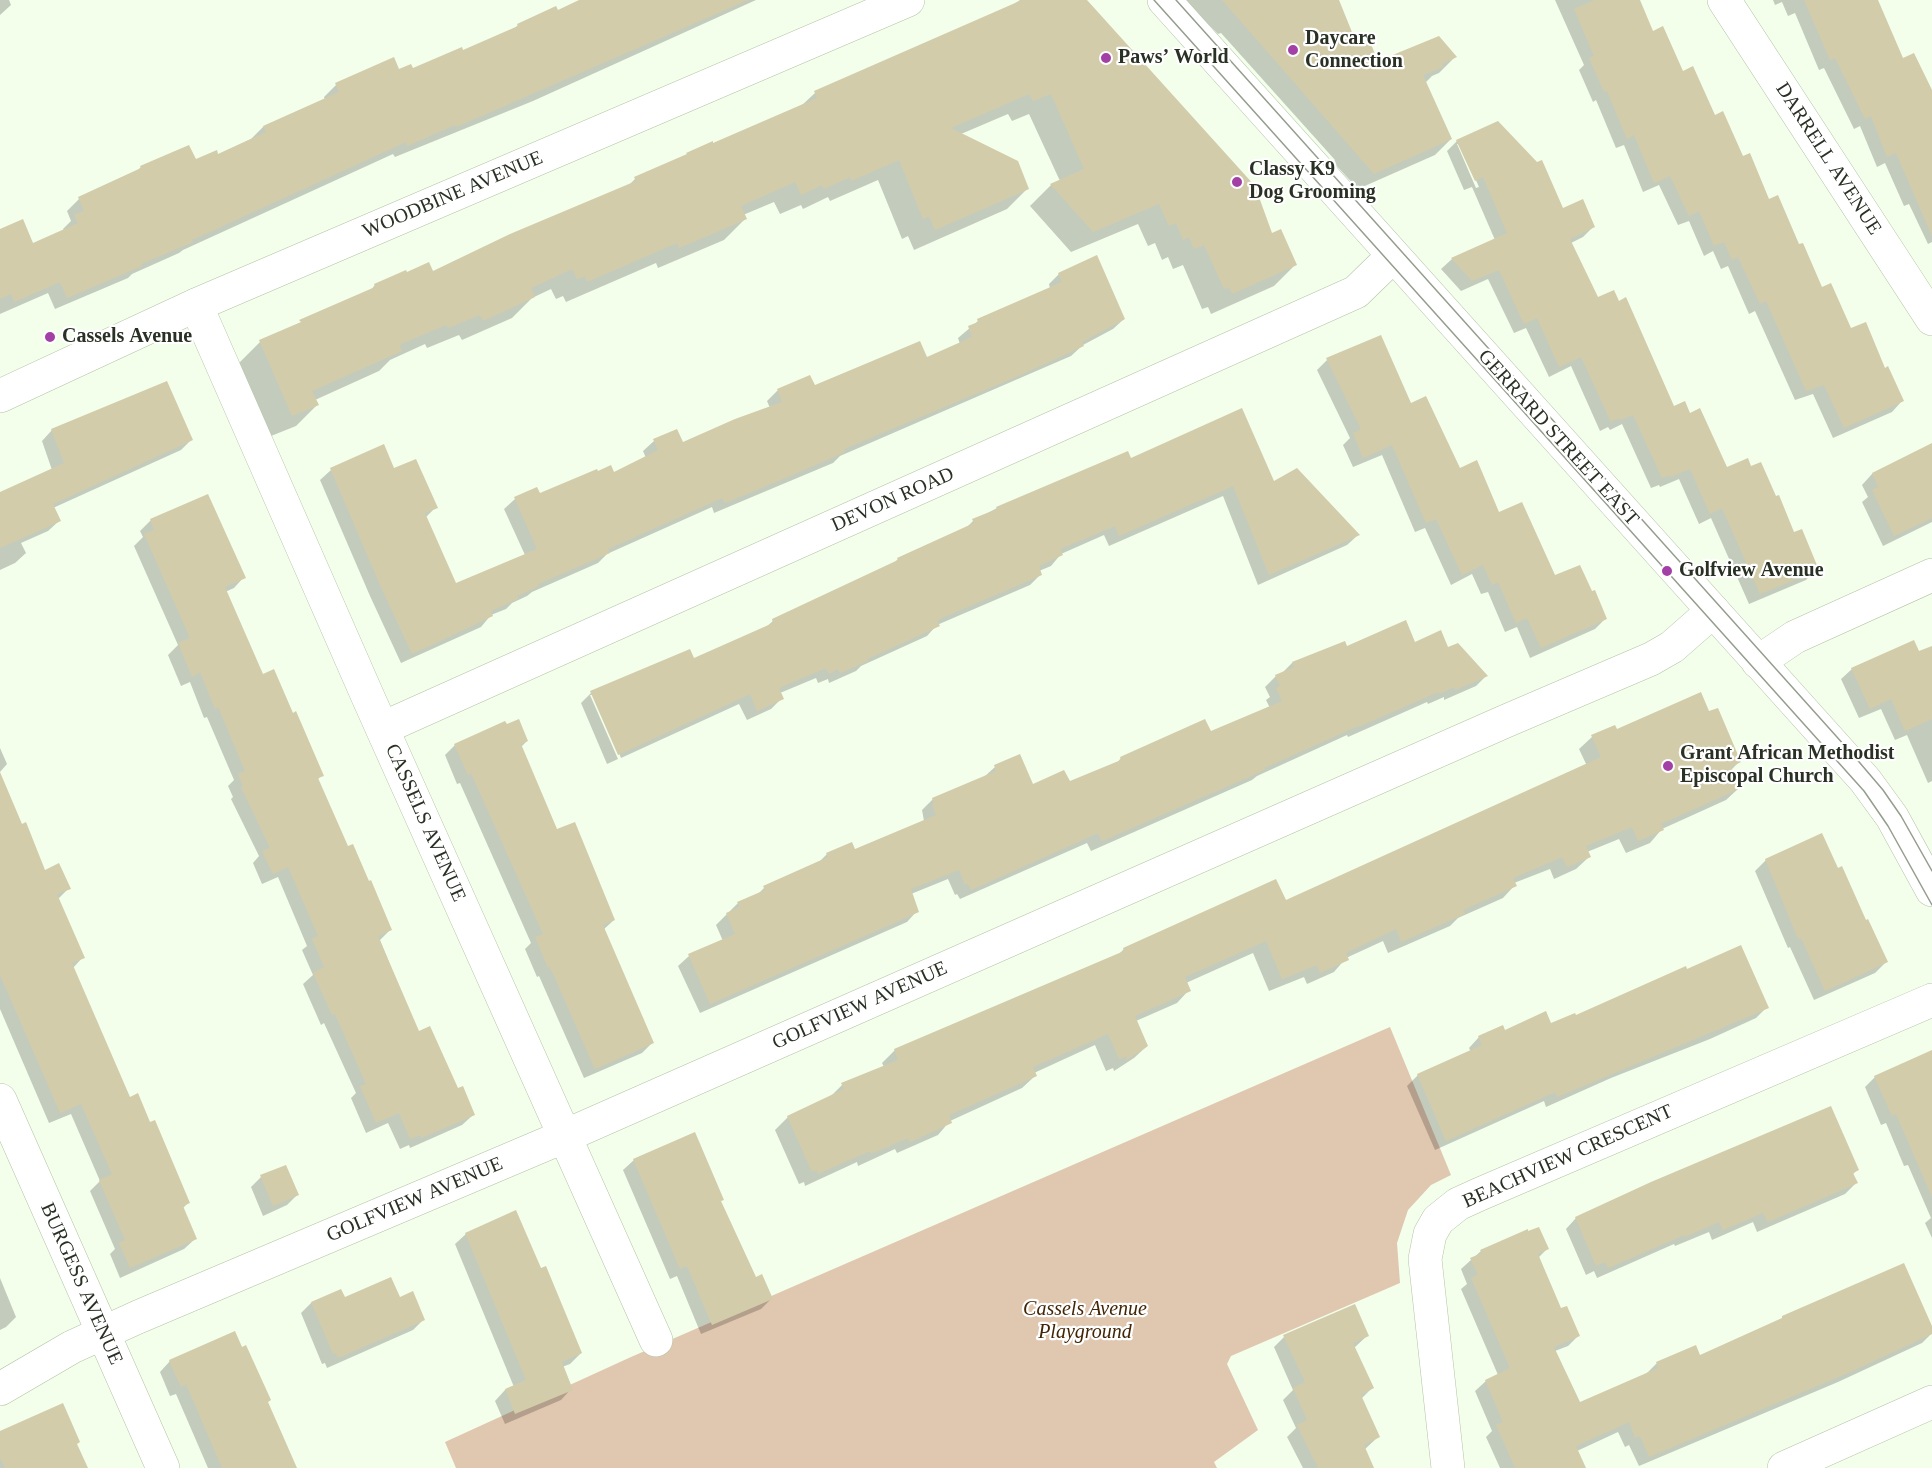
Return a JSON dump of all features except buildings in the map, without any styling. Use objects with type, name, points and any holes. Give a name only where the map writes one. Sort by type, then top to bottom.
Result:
[{"type":"street","name":"WOODBINE AVENUE","points":[[0,396],[196,305],[908,0]]},
{"type":"street","name":"GERRARD STREET EAST","points":[[1164,0],[1865,780],[1892,817],[1932,890]]},
{"type":"street","name":"DARRELL AVENUE","points":[[1724,0],[1932,319]]},
{"type":"street","name":"DEVON ROAD","points":[[383,728],[1356,292],[1394,256]]},
{"type":"street","name":"CASSELS AVENUE","points":[[196,305],[656,1340]]},
{"type":"street","points":[[1758,662],[1795,637],[1932,575]]},
{"type":"street","name":"GOLFVIEW AVENUE","points":[[0,1389],[72,1347],[104,1332],[566,1136],[1484,730],[1651,659],[1672,646],[1713,611]]},
{"type":"street","name":"BEACHVIEW CRESCENT","points":[[1448,1468],[1425,1259],[1430,1234],[1438,1220],[1458,1204],[1480,1194],[1932,1000]]},
{"type":"street","name":"BURGESS AVENUE","points":[[0,1100],[163,1468]]},
{"type":"street","points":[[1784,1468],[1932,1402]]},
{"type":"green space","name":"Cassels Avenue Playground","points":[[1390,1027],[1451,1175],[1431,1185],[1408,1210],[1397,1243],[1400,1283],[1231,1356],[1227,1364],[1258,1430],[1214,1462],[1217,1468],[456,1468],[445,1442],[631,1357]]},
{"type":"tram line","points":[[1154,0],[1864,791],[1888,826],[1932,905]]},
{"type":"tram line","points":[[1176,0],[1854,756],[1883,790],[1901,816],[1932,871]]},
{"type":"place","name":"Daycare Connection","points":[[1293,50]]},
{"type":"place","name":"Paws’ World","points":[[1106,58]]},
{"type":"place","name":"Classy K9 Dog Grooming","points":[[1237,182]]},
{"type":"place","name":"Cassels Avenue","points":[[50,337]]},
{"type":"place","name":"Golfview Avenue","points":[[1667,571]]},
{"type":"place","name":"Grant African Methodist Episcopal Church","points":[[1668,766]]}]
